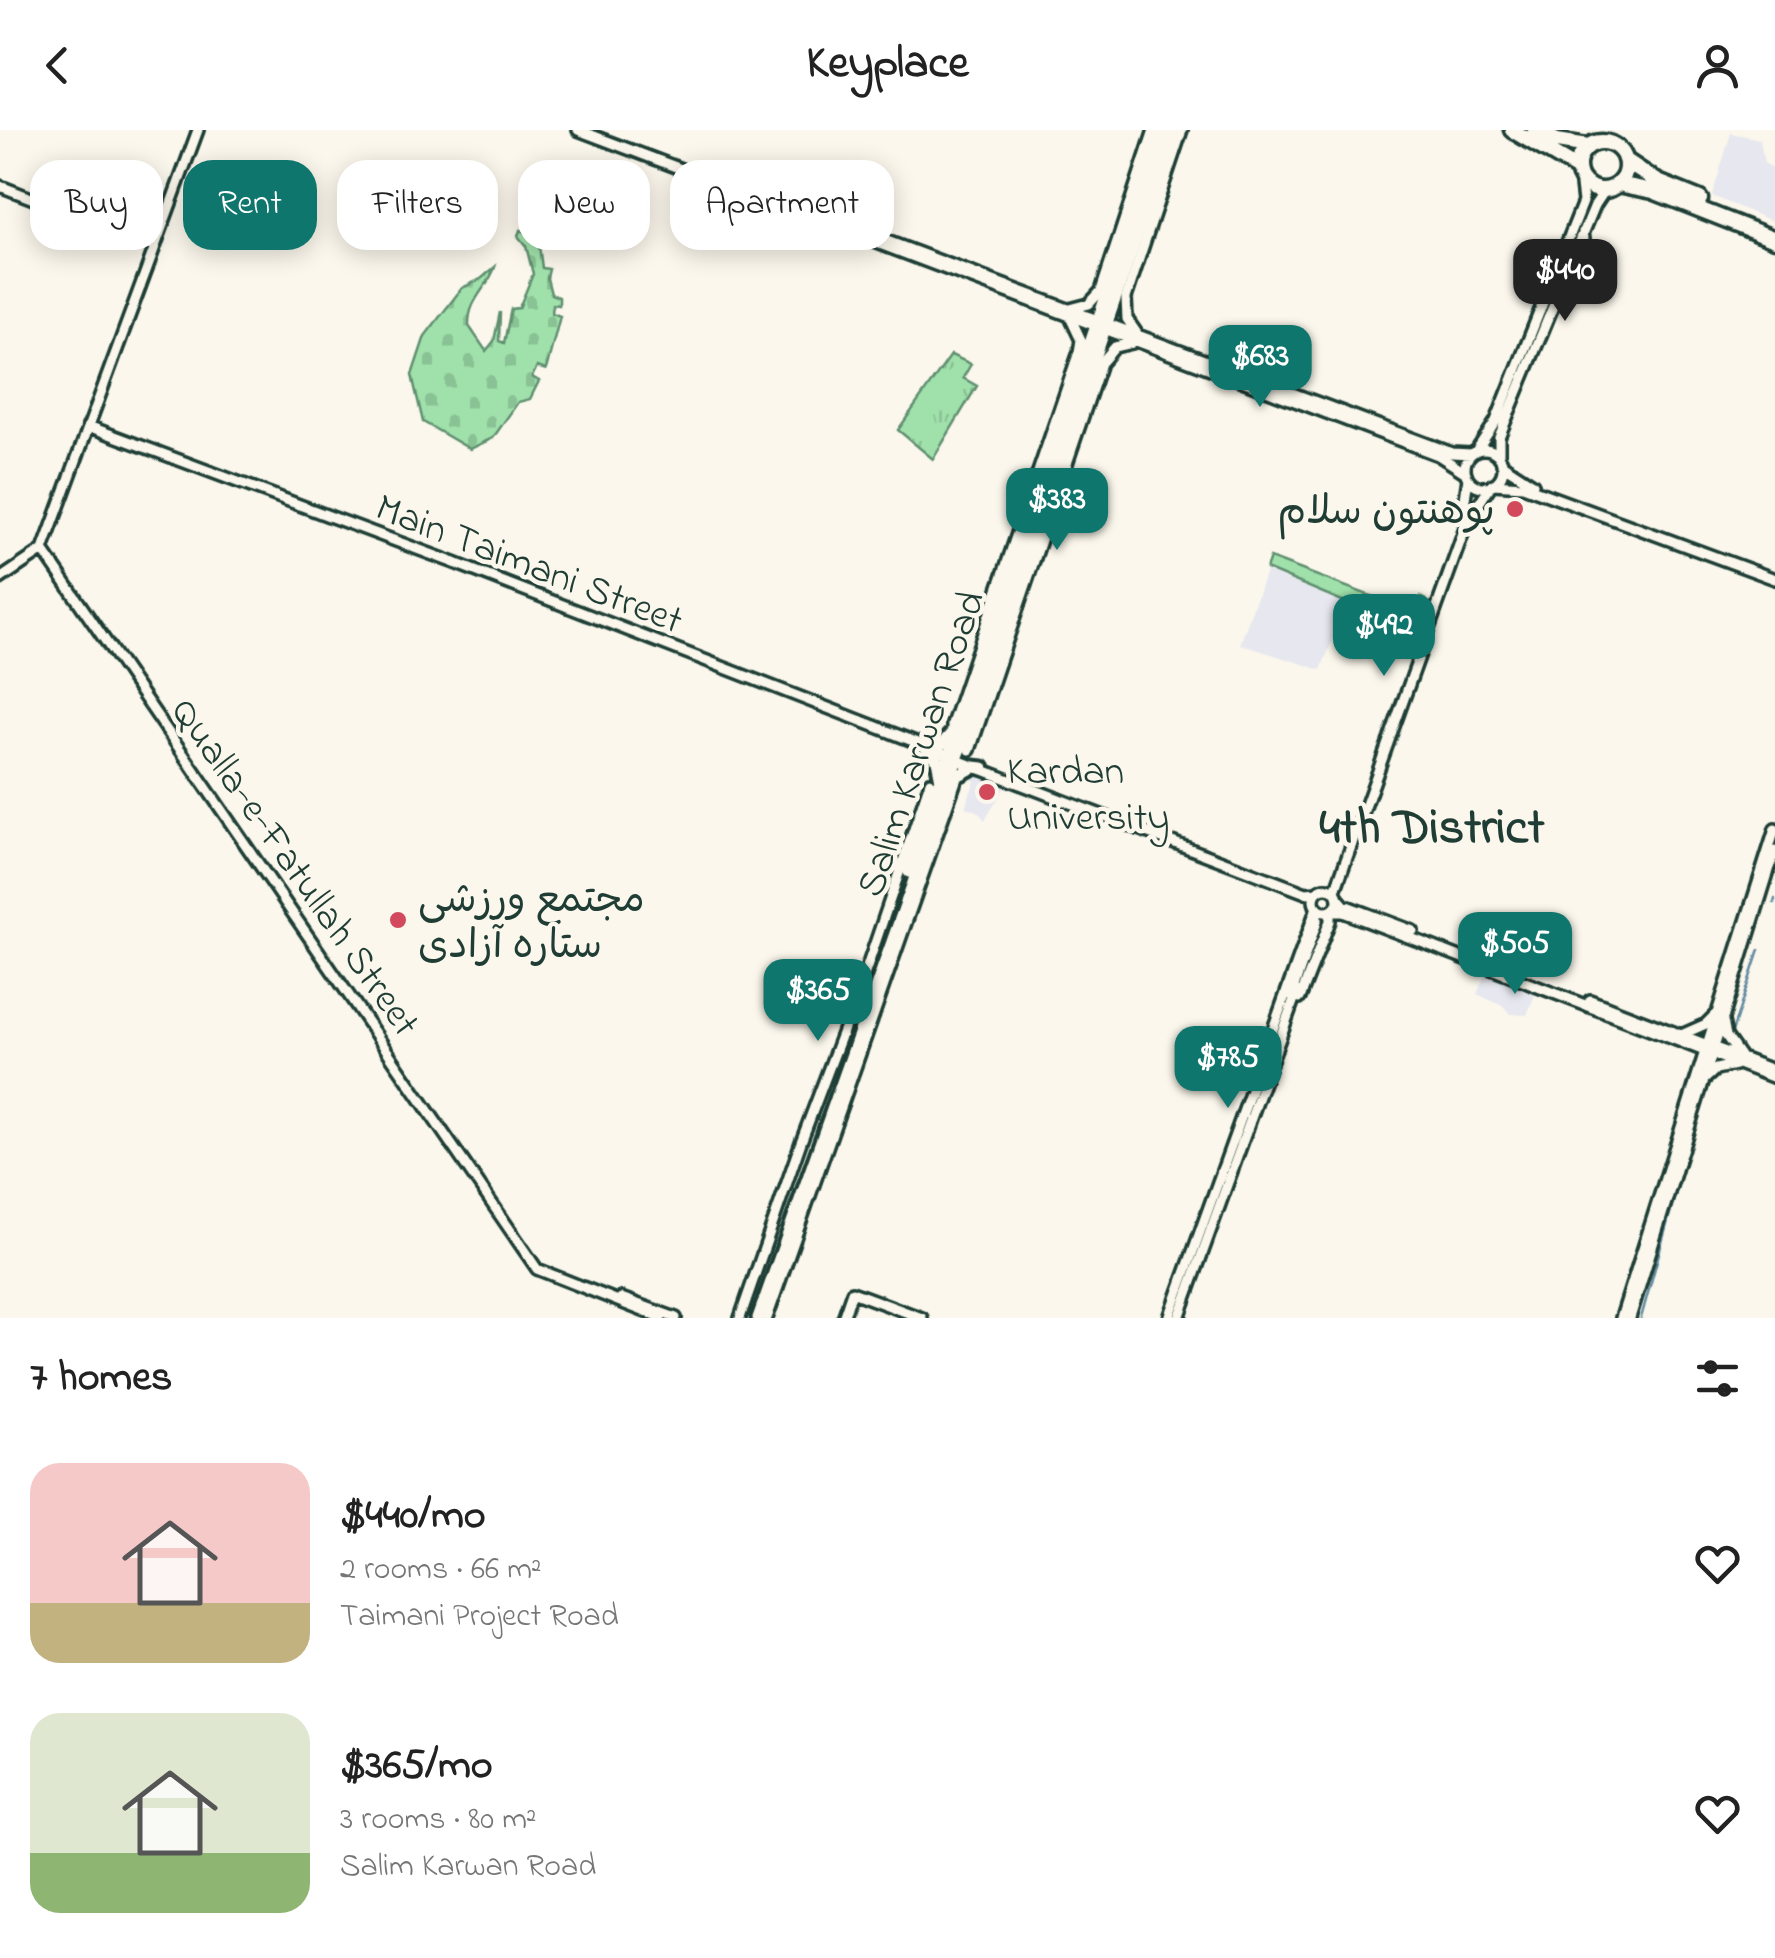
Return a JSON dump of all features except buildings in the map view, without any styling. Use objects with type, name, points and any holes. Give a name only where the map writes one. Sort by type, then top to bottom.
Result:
[{"type":"highway","points":[[1512,130],[1579,173],[1595,190],[1612,187],[1653,191],[1775,240]]},
{"type":"highway","points":[[1535,130],[1557,141],[1588,146],[1606,142],[1658,182],[1775,230]]},
{"type":"highway","points":[[1579,173],[1578,160],[1588,146]]},
{"type":"highway","points":[[1612,187],[1624,177],[1625,160]]},
{"type":"main road","points":[[163,222],[198,130]]},
{"type":"main road","points":[[578,130],[1438,455],[1478,486],[1523,486],[1683,542]]},
{"type":"main road","points":[[1138,340],[1113,294],[1154,130]]},
{"type":"main road","name":"Salim Karwan Road","points":[[1113,294],[1163,130]]},
{"type":"main road","name":"Salim Karwan Road","points":[[765,1286],[953,758],[990,675],[1018,572],[1101,326],[1173,130]]},
{"type":"main road","points":[[1069,313],[1113,294],[1182,130]]},
{"type":"main road","points":[[1334,893],[1467,504],[1466,463],[1496,421],[1578,231],[1583,202],[1579,173]]},
{"type":"main road","points":[[0,186],[30,198]]},
{"type":"main road","points":[[1578,231],[1612,187]]},
{"type":"main road","points":[[1556,283],[1573,277],[1586,246],[1578,231]]},
{"type":"main road","points":[[0,580],[43,550],[153,250]]},
{"type":"main road","points":[[1176,1318],[1322,922],[1337,906],[1334,893],[1423,622],[1468,520],[1501,476],[1499,437],[1556,283]]},
{"type":"main road","points":[[990,675],[1090,359],[1069,313]]},
{"type":"main road","points":[[963,704],[1090,359],[1138,340],[1452,453],[1488,450],[1528,482],[1775,576]]},
{"type":"main road","name":"Main Taimani Street","points":[[88,426],[983,768],[1314,899],[1330,912],[1344,912],[1680,1038]]},
{"type":"main road","name":"Qualla-e-Fatullah Street","points":[[43,550],[531,1260],[542,1273],[660,1318]]},
{"type":"main road","name":"Salim Karwan Road","points":[[961,738],[963,704],[1018,572]]},
{"type":"main road","points":[[947,782],[928,748],[961,738],[974,761],[983,768]]},
{"type":"main road","points":[[767,1318],[765,1286],[801,1142],[865,973],[947,782],[974,768],[983,768]]},
{"type":"main road","name":"Salim Karwan Road","points":[[749,1317],[791,1239],[831,1104],[943,812],[947,782]]},
{"type":"main road","points":[[791,1239],[943,812]]},
{"type":"main road","points":[[1630,1318],[1775,829]]},
{"type":"main road","points":[[1740,1062],[1720,1014],[1775,850]]},
{"type":"main road","points":[[1176,1318],[1318,922],[1314,899],[1334,893]]},
{"type":"main road","points":[[1334,893],[1344,905],[1775,1074]]},
{"type":"main road","points":[[1680,1038],[1720,1014]]},
{"type":"main road","points":[[1680,1038],[1700,1081]]},
{"type":"main road","points":[[1621,1318],[1700,1081],[1716,1069],[1740,1062]]},
{"type":"main road","points":[[531,1260],[676,1318]]},
{"type":"main road","points":[[843,1318],[852,1292],[922,1318]]},
{"type":"shaded area","points":[[1731,133],[1760,139],[1764,163],[1775,169],[1772,221],[1712,196]]},
{"type":"shaded area","points":[[1266,571],[1347,602],[1321,670],[1240,644]]},
{"type":"shaded area","name":"Kardan University","points":[[974,772],[1007,784],[985,820],[977,811],[965,807],[975,781],[971,779]]},
{"type":"shaded area","points":[[1486,972],[1536,992],[1527,1015],[1510,1014],[1503,1006],[1477,994]]},
{"type":"green space","points":[[527,250],[540,250],[542,268],[549,269],[551,294],[559,297],[559,305],[553,304],[552,313],[560,316],[546,370],[537,367],[532,377],[539,381],[530,399],[518,402],[493,438],[470,449],[423,422],[412,375],[425,336],[462,288],[495,267],[475,301],[469,326],[486,351],[494,341],[500,312],[499,341],[504,343],[511,309],[519,308],[533,274]]},
{"type":"green space","points":[[951,355],[971,364],[963,378],[977,386],[933,459],[898,430]]},
{"type":"green space","points":[[1270,558],[1413,612],[1420,597],[1426,600],[1414,631],[1266,569]]},
{"type":"waterway","points":[[1774,903],[1775,899]]},
{"type":"waterway","points":[[1732,1032],[1759,950]]},
{"type":"waterway","points":[[1703,1095],[1708,1083]]},
{"type":"waterway","points":[[1641,1318],[1697,1117]]},
{"type":"place","name":"پوهنتون سلام","points":[[1515,509]]},
{"type":"place","name":"Kardan University","points":[[987,792]]},
{"type":"place","name":"مجتمع ورزشی ستاره آزادی","points":[[398,920]]},
{"type":"district","name":"4th District","points":[[1432,824]]}]
